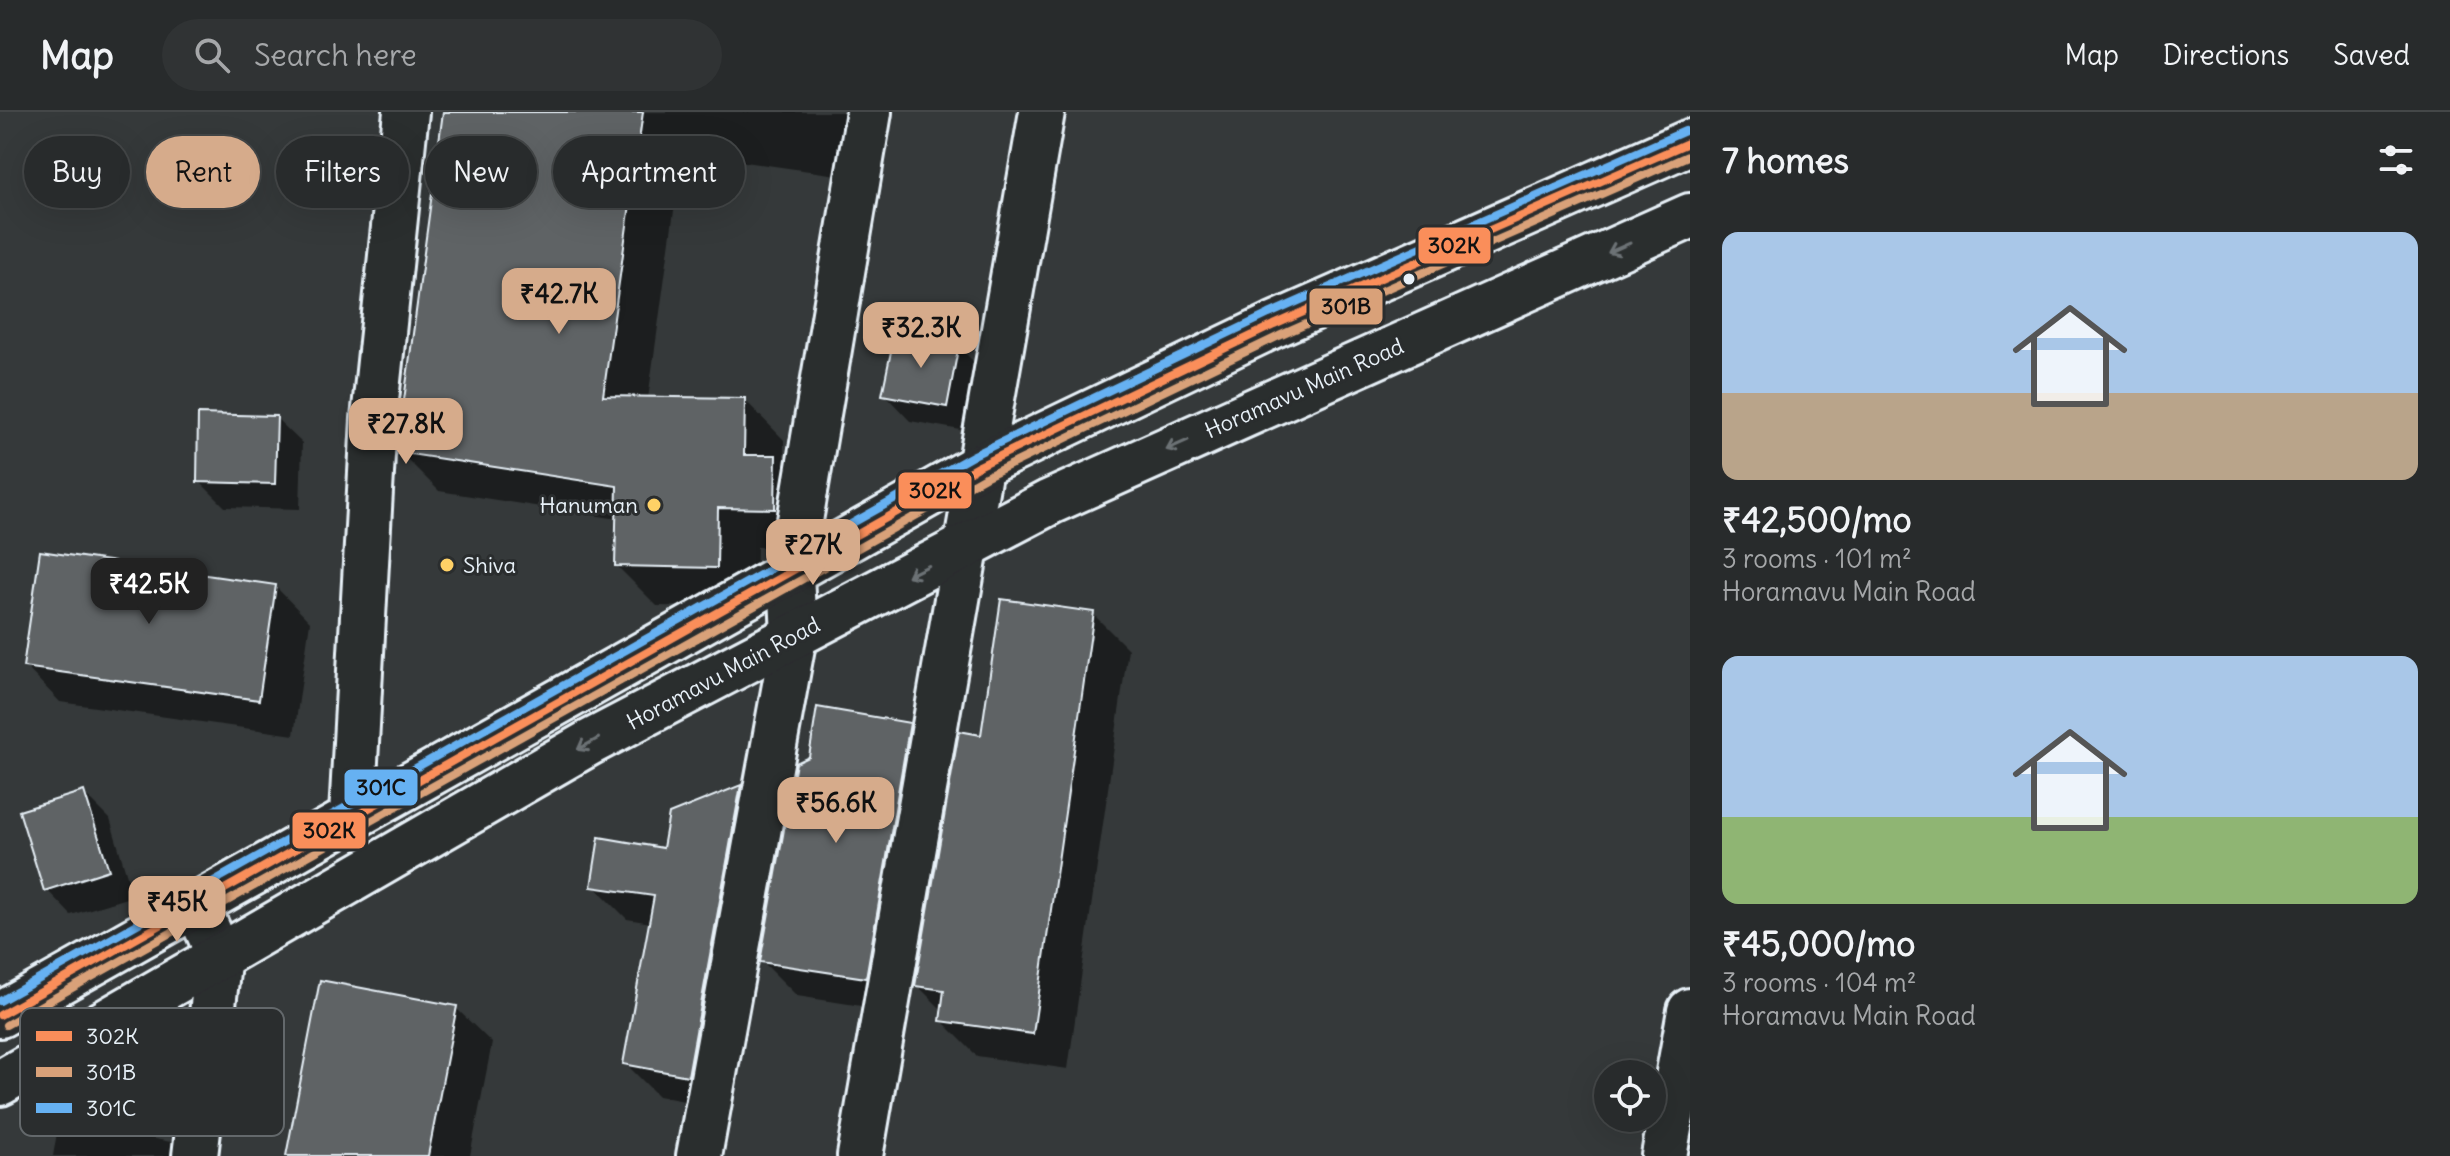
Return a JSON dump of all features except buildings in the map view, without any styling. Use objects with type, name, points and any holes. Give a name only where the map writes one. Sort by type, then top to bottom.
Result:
[{"type":"main road","points":[[352,815],[374,419],[406,112]]},
{"type":"main road","points":[[699,1156],[794,636],[791,574],[869,112]]},
{"type":"main road","points":[[860,1156],[1042,112]]},
{"type":"main road","points":[[0,1015],[979,466],[1274,325],[1690,142]]},
{"type":"main road","name":"Horamavu Main Road","points":[[128,1008],[589,743],[1050,502],[1690,216]]},
{"type":"main road","points":[[196,904],[219,955],[213,1008]]},
{"type":"main road","points":[[1664,1156],[1690,1011]]},
{"type":"main road","name":"Horamavu Main Road","points":[[0,1083],[20,1071]]},
{"type":"main road","points":[[195,1156],[197,1136]]},
{"type":"transit line","name":"301C","points":[[0,1001],[974,455],[1269,314],[1685,131]]},
{"type":"transit line","name":"302K","points":[[0,1015],[979,466],[1274,325],[1690,142]]},
{"type":"transit line","name":"301B","points":[[36,1008],[985,477],[1279,336],[1690,155]]},
{"type":"transit line","name":"301B","points":[[6,1025],[20,1017]]},
{"type":"place","name":"Hanuman","points":[[654,505]]},
{"type":"place","name":"Shiva","points":[[447,565]]}]
